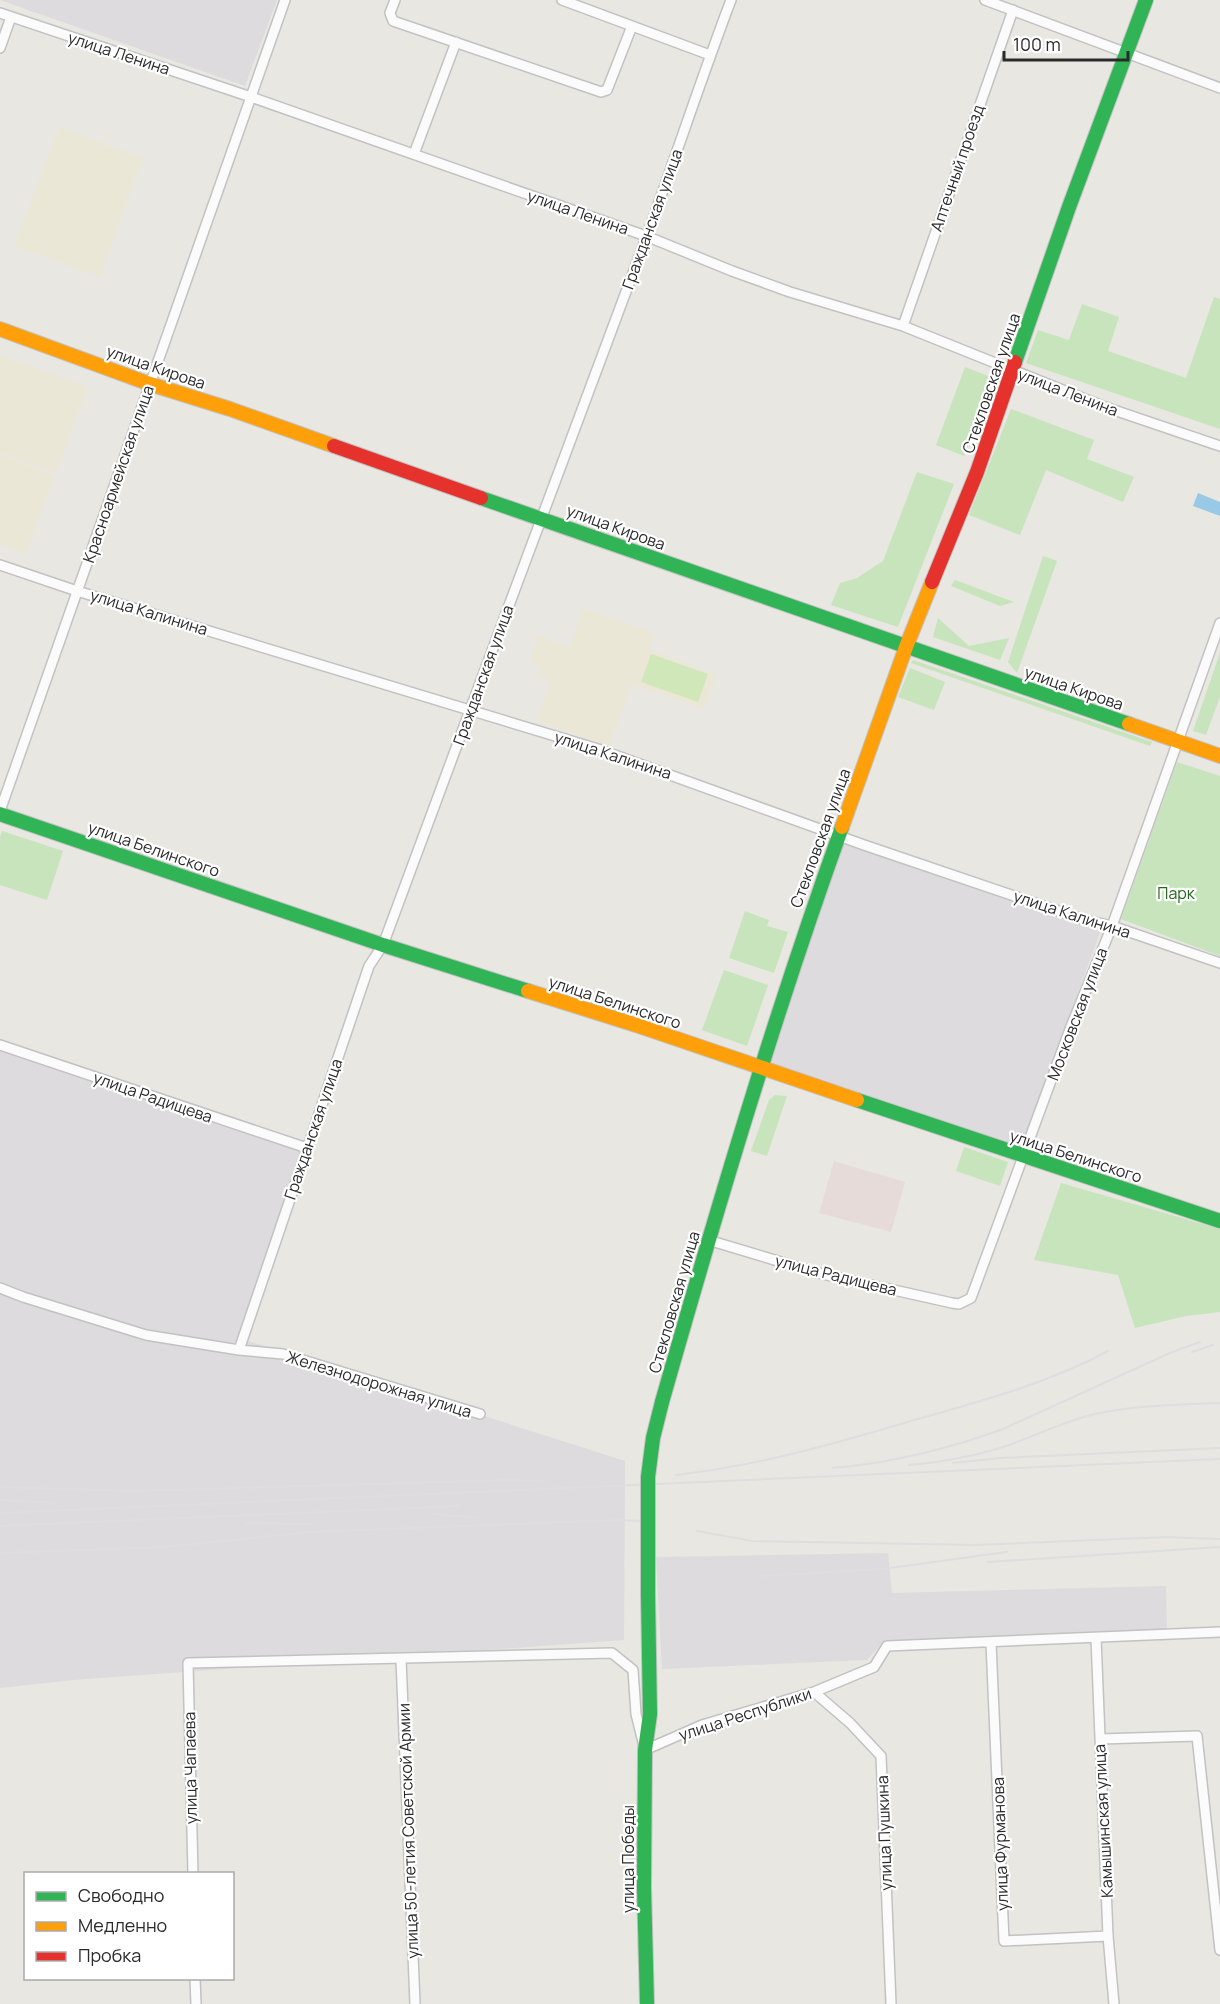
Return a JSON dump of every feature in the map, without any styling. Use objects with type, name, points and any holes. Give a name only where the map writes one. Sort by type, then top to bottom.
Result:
[{"type":"street","name":"Красноармейская улица","points":[[0,813],[285,0]]},
{"type":"street","points":[[395,0],[390,13],[393,21],[604,92],[607,90],[632,26]]},
{"type":"street","points":[[562,0],[710,55]]},
{"type":"street","name":"Гражданская улица","points":[[239,1350],[369,966],[383,945],[731,0]]},
{"type":"street","points":[[985,0],[1220,88]]},
{"type":"street","name":"Стекловская улица","points":[[650,1714],[647,1503],[653,1439],[708,1240],[806,927],[838,835],[906,647],[977,472],[1069,207],[1146,0]]},
{"type":"street","name":"Аптечный проезд","points":[[903,326],[1013,10]]},
{"type":"street","name":"улица Ленина","points":[[0,13],[414,154],[646,236],[790,292],[903,326],[1105,407],[1220,446]]},
{"type":"street","points":[[0,48],[11,17]]},
{"type":"street","points":[[414,154],[456,42]]},
{"type":"street","name":"улица Кирова","points":[[0,329],[150,384],[230,409],[1220,756]]},
{"type":"street","name":"улица Калинина","points":[[0,565],[77,591],[598,748],[838,835],[1085,920],[1112,926],[1220,963]]},
{"type":"street","name":"Московская улица","points":[[966,1301],[974,1293],[1070,1029],[1112,926],[1176,741],[1220,623]]},
{"type":"street","name":"улица Белинского","points":[[0,813],[383,945],[636,1025],[1220,1221]]},
{"type":"street","name":"улица Радищева","points":[[0,1045],[307,1148]]},
{"type":"street","name":"улица Радищева","points":[[708,1240],[818,1273],[952,1303],[966,1301]]},
{"type":"street","name":"Железнодорожная улица","points":[[0,1288],[146,1335],[239,1350],[283,1354],[480,1414]]},
{"type":"street","name":"улица Республики","points":[[645,1750],[702,1725],[814,1692],[874,1667],[887,1646],[1220,1632]]},
{"type":"street","name":"Камышинская улица","points":[[1096,1638],[1108,1936],[1114,2004]]},
{"type":"street","name":"улица Фурманова","points":[[991,1643],[1004,1941],[1108,1936]]},
{"type":"street","points":[[401,1659],[612,1653],[633,1670],[636,1714],[645,1750]]},
{"type":"street","name":"улица Чапаева","points":[[193,1872],[188,1663],[401,1659]]},
{"type":"street","name":"улица 50-летия Советской Армии","points":[[401,1659],[415,2004]]},
{"type":"street","name":"улица Пушкина","points":[[814,1692],[850,1723],[881,1756],[891,2004]]},
{"type":"street","name":"улица Победы","points":[[647,2004],[644,1887],[645,1750],[650,1714]]},
{"type":"street","points":[[1100,1739],[1197,1736],[1220,1950]]},
{"type":"street","points":[[195,1980],[196,2004]]},
{"type":"shaded area","points":[[0,0],[277,0],[245,86]]},
{"type":"shaded area","points":[[59,127],[143,158],[100,277],[14,246]]},
{"type":"shaded area","points":[[0,355],[88,387],[56,473],[0,453]]},
{"type":"shaded area","points":[[0,455],[54,476],[26,554],[0,544]]},
{"type":"shaded area","points":[[583,608],[654,633],[649,650],[717,674],[705,709],[631,684],[610,746],[537,721],[550,680],[538,676],[541,665],[529,661],[538,636],[570,647]]},
{"type":"shaded area","points":[[840,843],[1101,930],[1025,1138],[1017,1148],[767,1064]]},
{"type":"shaded area","points":[[0,1048],[305,1148],[242,1339],[625,1461],[624,1640],[73,1680],[0,1688]]},
{"type":"shaded area","points":[[834,1161],[905,1182],[891,1232],[819,1213]]},
{"type":"shaded area","points":[[888,1553],[892,1593],[1166,1586],[1167,1631],[885,1640],[867,1660],[662,1669],[656,1557]]},
{"type":"green space","points":[[1214,297],[1220,299],[1220,429],[1026,363],[1038,330],[1069,340],[1082,304],[1119,317],[1108,351],[1186,378]]},
{"type":"green space","points":[[965,367],[993,378],[964,456],[936,445]]},
{"type":"green space","points":[[1011,409],[1094,440],[1087,459],[1134,477],[1123,502],[1046,470],[1020,535],[969,515]]},
{"type":"green space","points":[[917,472],[954,484],[898,627],[831,605],[840,583],[857,578],[883,561]]},
{"type":"green space","points":[[1043,556],[1057,561],[1017,673],[1008,662]]},
{"type":"green space","points":[[955,580],[1014,602],[1000,606],[951,586]]},
{"type":"green space","points":[[938,618],[969,646],[1009,638],[1000,660],[933,637]]},
{"type":"green space","points":[[1220,653],[1220,697],[1206,735],[1193,731]]},
{"type":"green space","points":[[651,654],[708,674],[698,702],[641,682]]},
{"type":"green space","points":[[913,660],[1152,742],[1150,746],[911,663]]},
{"type":"green space","points":[[910,668],[945,682],[934,710],[898,697]]},
{"type":"green space","name":"Парк","points":[[1177,762],[1220,776],[1220,956],[1121,919]]},
{"type":"green space","points":[[2,831],[63,851],[47,900],[0,885]]},
{"type":"green space","points":[[745,911],[769,920],[767,926],[788,932],[774,973],[729,958]]},
{"type":"green space","points":[[724,970],[768,985],[747,1046],[702,1030]]},
{"type":"green space","points":[[775,1095],[787,1096],[767,1156],[751,1151],[769,1100]]},
{"type":"green space","points":[[964,1147],[1008,1162],[1000,1186],[956,1171]]},
{"type":"green space","points":[[1061,1183],[1220,1229],[1220,1312],[1186,1316],[1135,1328],[1118,1275],[1034,1260]]},
{"type":"water","points":[[1198,493],[1220,502],[1220,516],[1193,506]]},
{"type":"railway","points":[[833,1468],[898,1459],[940,1449],[1003,1429],[1172,1352],[1200,1342]]},
{"type":"railway","points":[[1192,1352],[1213,1345]]},
{"type":"railway","points":[[676,1475],[765,1460],[882,1430],[1037,1383],[1108,1351]]},
{"type":"railway","points":[[909,1465],[956,1459],[991,1451],[1074,1420],[1101,1413],[1152,1406],[1220,1403]]},
{"type":"railway","points":[[953,1463],[1001,1458],[1220,1448]]},
{"type":"railway","points":[[0,1513],[1220,1459]]},
{"type":"railway","points":[[0,1487],[132,1491],[509,1480],[543,1481]]},
{"type":"railway","points":[[0,1500],[57,1503]]},
{"type":"railway","points":[[0,1526],[459,1506]]},
{"type":"railway","points":[[433,1514],[478,1518]]},
{"type":"railway","points":[[0,1553],[165,1547],[311,1532],[616,1520],[643,1521]]},
{"type":"railway","points":[[245,1523],[311,1524]]},
{"type":"railway","points":[[697,1531],[752,1541],[976,1545],[1167,1537],[1220,1539]]},
{"type":"railway","points":[[988,1562],[1220,1547]]},
{"type":"railway","points":[[760,1576],[882,1569],[1007,1552]]},
{"type":"traffic: fast","points":[[1015,362],[1069,207],[1146,0]]},
{"type":"traffic: fast","points":[[481,498],[1129,724]]},
{"type":"traffic: fast","points":[[0,814],[383,945],[528,991]]},
{"type":"traffic: fast","points":[[662,1402],[747,1113],[842,827]]},
{"type":"traffic: fast","points":[[857,1100],[1220,1221]]},
{"type":"traffic: fast","points":[[648,1595],[648,1477],[653,1438],[662,1402]]},
{"type":"traffic: fast","points":[[647,2004],[644,1887],[645,1750],[650,1714],[648,1595]]},
{"type":"traffic: slow","points":[[0,329],[150,384],[230,409],[334,446]]},
{"type":"traffic: slow","points":[[842,827],[906,647],[932,582]]},
{"type":"traffic: slow","points":[[1129,724],[1220,756]]},
{"type":"traffic: slow","points":[[528,991],[857,1100]]},
{"type":"traffic: jam","points":[[932,582],[977,472],[1015,362]]},
{"type":"traffic: jam","points":[[334,446],[481,498]]}]
